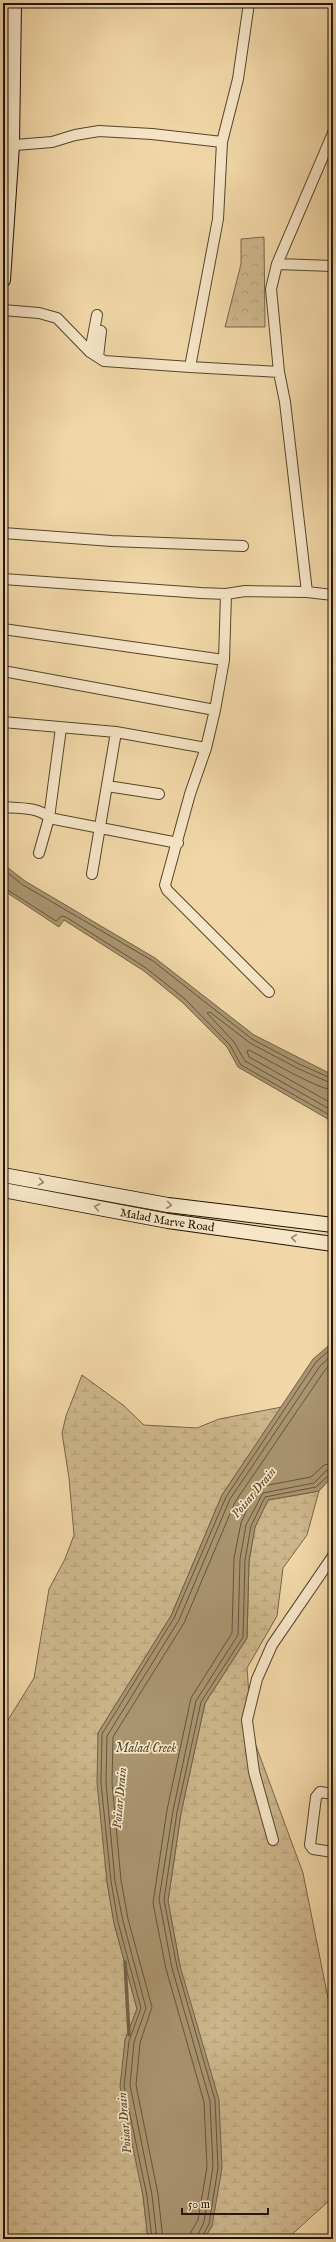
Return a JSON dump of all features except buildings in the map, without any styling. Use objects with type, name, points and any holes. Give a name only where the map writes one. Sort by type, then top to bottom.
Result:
[{"type":"main road","points":[[3,280],[14,3]]},
{"type":"main road","name":"Malad Marve Road","points":[[3,1175],[168,1205],[333,1225]]},
{"type":"main road","name":"Malad Marve Road","points":[[3,1190],[168,1221],[333,1244]]},
{"type":"street","points":[[190,367],[218,219],[222,142],[238,79],[249,3]]},
{"type":"street","points":[[8,146],[52,142],[75,135],[99,131],[152,134],[222,142]]},
{"type":"street","points":[[307,592],[285,402],[279,372],[271,289],[277,264],[333,133]]},
{"type":"street","points":[[277,264],[333,266]]},
{"type":"street","points":[[3,310],[39,313],[57,318],[94,355],[104,361],[279,372]]},
{"type":"street","points":[[94,355],[100,317]]},
{"type":"street","points":[[3,533],[112,542],[243,546]]},
{"type":"street","points":[[3,579],[226,594],[244,591],[307,592],[333,595]]},
{"type":"street","points":[[226,594],[224,660],[216,710],[206,748],[190,794],[178,843],[165,885],[167,890],[269,992]]},
{"type":"street","points":[[3,629],[224,660]]},
{"type":"street","points":[[3,671],[216,710]]},
{"type":"street","points":[[3,722],[116,732],[206,748]]},
{"type":"street","points":[[39,853],[49,818],[61,728]]},
{"type":"street","points":[[92,874],[116,732]]},
{"type":"street","points":[[107,786],[159,794]]},
{"type":"street","points":[[3,807],[35,810],[45,814],[49,818],[99,829],[178,843]]},
{"type":"street","points":[[273,1840],[254,1772],[247,1720],[257,1679],[272,1645],[333,1556]]},
{"type":"street","points":[[333,1794],[320,1792],[316,1797],[310,1845],[313,1848],[333,1852]]},
{"type":"green space","points":[[264,237],[265,327],[225,327],[241,264],[241,239]]},
{"type":"green space","points":[[82,1375],[123,1405],[144,1425],[197,1428],[219,1419],[282,1407],[222,1495],[171,1616],[98,1733],[107,1882],[114,1923],[137,2009],[125,2040],[148,2239],[3,2239],[3,1728],[34,1678],[49,1589],[65,1559],[74,1535],[69,1478],[62,1433],[66,1416]]},
{"type":"green space","points":[[319,1491],[307,1535],[283,1568],[277,1616],[247,1668],[252,1735],[303,1873],[333,2023],[333,2197],[287,2239],[204,2239],[212,2226],[180,1966],[168,1901],[181,1813],[205,1703],[247,1638],[249,1561],[255,1527],[268,1500]]},
{"type":"water","points":[[3,864],[25,881],[155,958],[254,1035],[333,1075],[333,1122],[238,1067],[227,1047],[182,1002],[144,971],[64,920],[59,927],[3,890]]},
{"type":"water","name":"Malad Creek","points":[[333,1342],[333,1476],[319,1491],[268,1500],[255,1527],[249,1561],[247,1638],[205,1703],[181,1813],[168,1901],[180,1966],[219,2100],[222,2168],[212,2226],[204,2239],[148,2239],[143,2196],[120,2086],[125,2040],[137,2009],[114,1923],[107,1882],[97,1783],[98,1733],[171,1616],[222,1495],[313,1359]]},
{"type":"waterway","name":"Poisar Drain","points":[[125,1962],[129,2035]]}]
